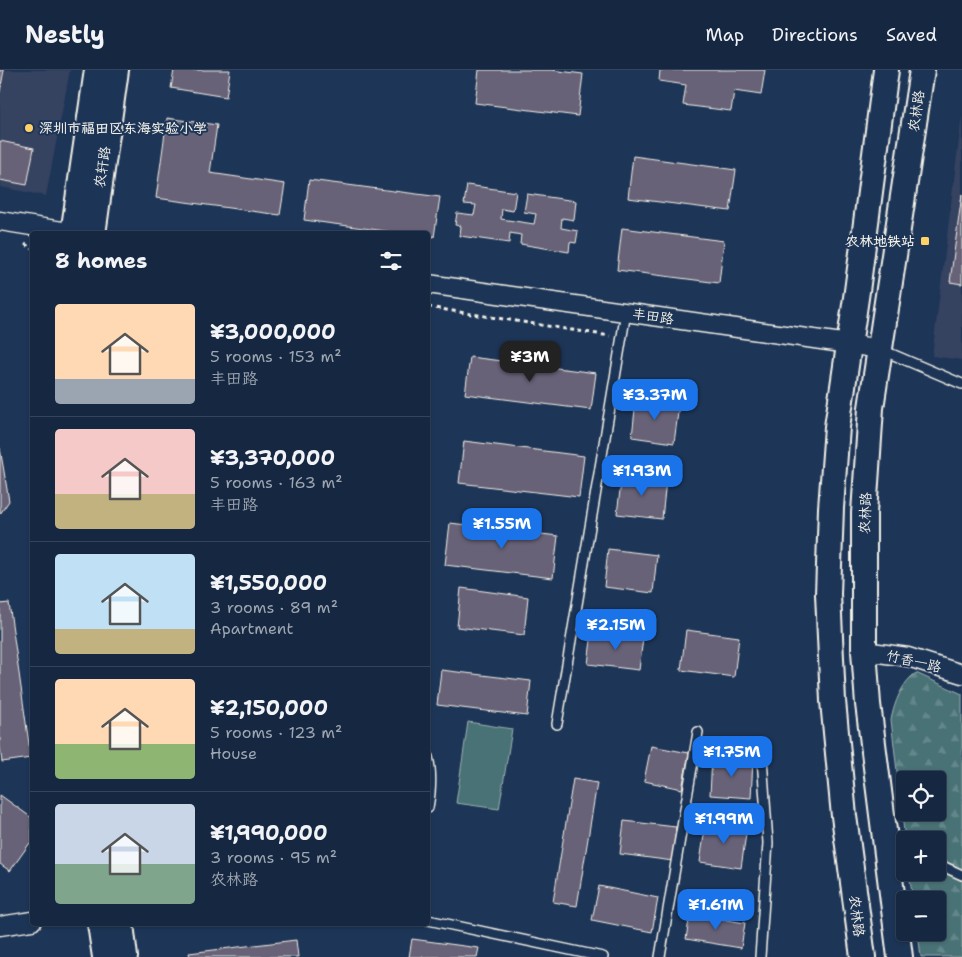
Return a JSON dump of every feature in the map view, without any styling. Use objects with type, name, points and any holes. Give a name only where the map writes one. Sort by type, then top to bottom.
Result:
[{"type":"main road","name":"农轩路","points":[[80,231],[97,70]]},
{"type":"main road","name":"农轩路","points":[[80,231],[116,70]]},
{"type":"main road","name":"农林路","points":[[862,957],[844,816],[833,701],[828,594],[831,508],[837,427],[886,70]]},
{"type":"main road","name":"农林路","points":[[900,957],[895,844],[868,704],[864,651],[864,513],[869,426],[879,349],[922,70]]},
{"type":"main road","points":[[100,926],[105,957]]},
{"type":"main road","points":[[121,926],[125,957]]},
{"type":"street","points":[[0,220],[68,231]]},
{"type":"street","name":"丰田路","points":[[430,284],[879,349]]},
{"type":"street","name":"竹香一路","points":[[864,651],[908,657],[962,674]]},
{"type":"street","points":[[0,926],[30,921]]},
{"type":"lane","points":[[557,724],[626,312]]},
{"type":"lane","points":[[879,349],[962,384]]},
{"type":"lane","points":[[660,957],[698,732]]},
{"type":"lane","points":[[760,957],[768,844],[762,758]]},
{"type":"lane","points":[[430,766],[430,794]]},
{"type":"lane","points":[[946,868],[962,875]]},
{"type":"lane","points":[[430,920],[603,957]]},
{"type":"path","points":[[430,307],[622,338]]},
{"type":"shaded area","name":"深圳市福田区东海实验小学","points":[[0,70],[70,70],[46,196],[0,187]]},
{"type":"shaded area","points":[[962,115],[962,360],[932,356]]},
{"type":"green space","points":[[916,673],[962,694],[962,957],[921,957],[919,941],[946,941],[946,891],[912,891],[910,881],[946,881],[946,831],[904,831],[903,821],[946,821],[946,771],[897,771],[891,720],[899,694]]},
{"type":"green space","points":[[468,722],[512,729],[499,809],[456,803]]},
{"type":"building","points":[[0,70],[4,70],[0,92]]},
{"type":"building","points":[[174,70],[230,70],[226,97],[171,88]]},
{"type":"building","points":[[479,70],[551,70],[583,74],[578,116],[475,103]]},
{"type":"building","points":[[660,70],[765,70],[761,95],[734,91],[731,111],[683,105],[686,85],[659,81]]},
{"type":"building","points":[[167,118],[217,125],[210,173],[285,184],[280,215],[156,198]]},
{"type":"building","points":[[0,141],[34,148],[27,185],[0,180]]},
{"type":"building","points":[[633,156],[736,170],[730,211],[628,198]]},
{"type":"building","points":[[309,180],[440,197],[434,237],[430,236],[430,231],[386,231],[304,220]]},
{"type":"building","points":[[467,185],[516,192],[513,211],[502,209],[501,219],[534,224],[536,214],[524,212],[527,194],[576,201],[574,220],[562,218],[561,228],[578,231],[576,243],[570,242],[569,252],[520,244],[521,235],[510,233],[509,243],[460,236],[461,226],[455,225],[457,213],[474,215],[476,205],[464,204]]},
{"type":"building","points":[[962,194],[962,284],[950,282]]},
{"type":"building","points":[[622,228],[724,241],[719,283],[617,270]]},
{"type":"building","points":[[470,357],[596,373],[591,410],[465,394]]},
{"type":"building","points":[[636,400],[679,405],[674,443],[632,437]]},
{"type":"building","points":[[464,441],[584,456],[579,497],[459,483]]},
{"type":"building","points":[[0,448],[9,501],[0,514]]},
{"type":"building","points":[[622,475],[666,480],[662,519],[617,514]]},
{"type":"building","points":[[450,523],[558,536],[553,578],[445,565]]},
{"type":"building","points":[[608,549],[657,555],[653,593],[604,587]]},
{"type":"building","points":[[461,588],[528,597],[524,635],[457,627]]},
{"type":"building","points":[[9,603],[30,751],[30,758],[2,762],[0,747],[0,604]]},
{"type":"building","points":[[686,630],[739,637],[734,677],[681,670]]},
{"type":"building","points":[[592,632],[643,638],[639,670],[588,664]]},
{"type":"building","points":[[441,670],[531,681],[527,716],[437,705]]},
{"type":"building","points":[[651,746],[689,753],[682,789],[644,781]]},
{"type":"building","points":[[712,758],[753,760],[751,798],[710,795]]},
{"type":"building","points":[[573,779],[597,783],[577,906],[553,902]]},
{"type":"building","points":[[0,795],[30,817],[30,843],[10,871],[0,864]]},
{"type":"building","points":[[624,821],[676,827],[673,861],[620,854]]},
{"type":"building","points":[[706,822],[747,827],[741,868],[700,862]]},
{"type":"building","points":[[599,886],[658,898],[652,932],[592,920]]},
{"type":"building","points":[[690,914],[745,923],[741,948],[686,939]]},
{"type":"building","points":[[412,939],[479,948],[477,957],[409,957]]},
{"type":"building","points":[[296,940],[298,957],[190,957],[189,953]]},
{"type":"place","name":"深圳市福田区东海实验小学","points":[[29,128]]},
{"type":"place","name":"农林地铁站","points":[[925,241]]}]
